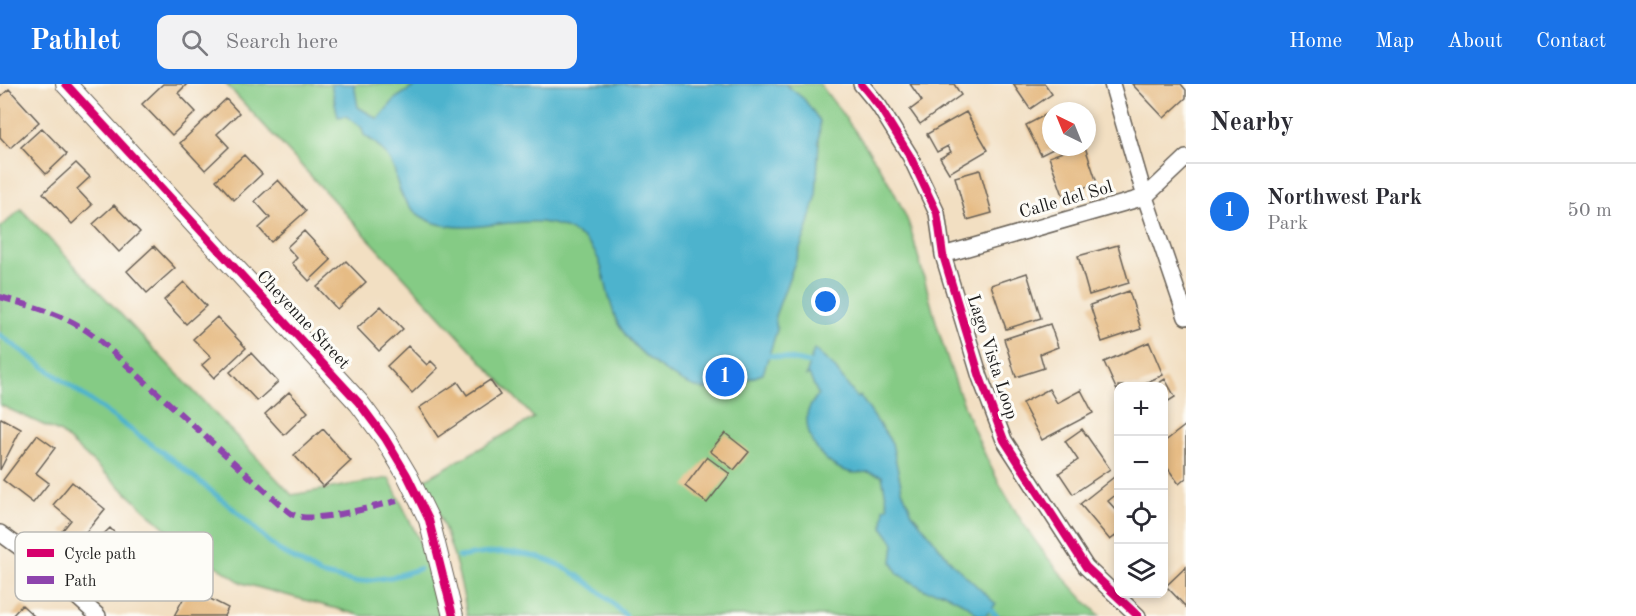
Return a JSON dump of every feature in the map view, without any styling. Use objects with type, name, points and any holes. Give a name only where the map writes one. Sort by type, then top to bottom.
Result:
[{"type":"street","name":"Cheyenne Street","points":[[66,84],[351,394],[386,438],[429,520],[453,616]]},
{"type":"street","name":"Lago Vista Loop","points":[[861,84],[879,106],[910,156],[937,213],[943,255],[980,378],[1004,440],[1086,567],[1138,616]]},
{"type":"street","points":[[1112,84],[1145,197],[1186,317]]},
{"type":"street","name":"Calle del Sol","points":[[943,255],[1145,197],[1186,158]]},
{"type":"street","points":[[0,533],[15,544]]},
{"type":"street","points":[[81,601],[98,616]]},
{"type":"green space","points":[[226,84],[820,84],[856,132],[898,199],[911,231],[957,387],[971,424],[1004,492],[1046,556],[1100,616],[467,616],[451,547],[424,480],[534,418]]},
{"type":"green space","points":[[21,209],[292,495],[389,478],[422,546],[440,616],[363,616],[242,583],[213,564],[213,532],[169,532],[61,433],[0,405],[0,228]]},
{"type":"water","points":[[331,84],[354,84],[358,107],[378,119],[396,98],[418,84],[785,84],[804,99],[820,121],[816,198],[808,227],[775,316],[777,330],[763,374],[730,387],[711,390],[686,383],[660,368],[637,348],[618,324],[601,266],[594,251],[581,237],[564,227],[528,222],[453,227],[435,223],[421,216],[402,196],[394,169],[383,151],[364,135],[358,124],[346,116],[338,117]]},
{"type":"water","points":[[814,349],[834,367],[857,398],[860,396],[892,443],[902,490],[912,513],[952,563],[996,604],[985,616],[979,616],[967,605],[942,592],[927,591],[898,574],[892,562],[894,543],[883,528],[884,508],[888,507],[882,476],[868,472],[851,473],[840,469],[818,451],[807,425],[808,412],[818,394],[809,375],[806,376]]},
{"type":"building","points":[[163,84],[187,84],[178,93],[196,112],[172,135],[142,104]]},
{"type":"building","points":[[910,84],[954,84],[961,95],[920,124],[910,110],[922,101]]},
{"type":"building","points":[[1013,84],[1045,84],[1052,94],[1030,109]]},
{"type":"building","points":[[1132,84],[1181,84],[1186,90],[1186,98],[1164,118]]},
{"type":"building","points":[[9,89],[39,122],[10,148],[0,137],[0,97]]},
{"type":"building","points":[[226,99],[239,113],[217,134],[229,147],[205,170],[180,143]]},
{"type":"building","points":[[966,112],[988,150],[949,173],[940,158],[951,152],[948,146],[937,152],[927,134]]},
{"type":"building","points":[[1042,117],[1042,154],[1041,155],[1026,125]]},
{"type":"building","points":[[42,128],[67,154],[46,174],[21,147]]},
{"type":"building","points":[[244,155],[262,174],[234,200],[216,180]]},
{"type":"building","points":[[1088,156],[1097,183],[1063,195],[1049,157]]},
{"type":"building","points":[[76,163],[90,177],[77,189],[92,205],[72,224],[43,193]]},
{"type":"building","points":[[980,170],[992,213],[967,220],[955,177]]},
{"type":"building","points":[[278,180],[306,211],[271,242],[259,228],[270,218],[255,201]]},
{"type":"building","points":[[114,205],[140,232],[119,252],[93,224]]},
{"type":"building","points":[[304,231],[331,260],[309,281],[292,263],[297,258],[287,247]]},
{"type":"building","points":[[1118,245],[1129,283],[1089,295],[1078,256]]},
{"type":"building","points":[[154,246],[175,268],[147,293],[127,271]]},
{"type":"building","points":[[346,261],[366,282],[337,309],[317,287]]},
{"type":"building","points":[[1027,273],[1041,318],[1006,329],[991,285]]},
{"type":"building","points":[[184,282],[206,306],[186,324],[164,300]]},
{"type":"building","points":[[1129,291],[1141,329],[1102,342],[1090,305]]},
{"type":"building","points":[[381,306],[403,329],[379,351],[357,328]]},
{"type":"building","points":[[217,317],[246,348],[214,378],[202,365],[211,357],[193,339]]},
{"type":"building","points":[[1050,324],[1058,347],[1040,354],[1044,368],[1016,377],[1004,339]]},
{"type":"building","points":[[1149,342],[1163,375],[1147,382],[1114,382],[1114,384],[1104,362]]},
{"type":"building","points":[[408,346],[427,365],[431,361],[438,368],[412,393],[387,366]]},
{"type":"building","points":[[251,353],[278,382],[257,401],[230,372]]},
{"type":"building","points":[[490,380],[500,395],[438,437],[419,408],[458,382],[467,395]]},
{"type":"building","points":[[1168,384],[1175,397],[1168,401]]},
{"type":"building","points":[[1049,389],[1057,403],[1081,390],[1093,413],[1042,440],[1022,403]]},
{"type":"building","points":[[289,392],[308,412],[284,435],[265,414]]},
{"type":"building","points":[[1,418],[21,429],[0,470],[0,420]]},
{"type":"building","points":[[1186,425],[1186,478],[1179,484],[1168,469],[1168,439]]},
{"type":"building","points":[[323,429],[351,461],[323,487],[294,455]]},
{"type":"building","points":[[1082,429],[1110,469],[1073,494],[1059,473],[1078,460],[1065,441]]},
{"type":"building","points":[[725,433],[749,452],[734,470],[710,451]]},
{"type":"building","points":[[37,435],[55,448],[36,473],[49,483],[33,503],[3,480]]},
{"type":"building","points":[[707,457],[730,474],[707,503],[685,486]]},
{"type":"building","points":[[1114,477],[1114,496],[1108,501],[1114,508],[1114,537],[1110,540],[1080,504]]},
{"type":"building","points":[[72,482],[105,509],[86,532],[63,532],[71,520],[53,505]]},
{"type":"building","points":[[1186,567],[1186,607],[1168,588],[1168,584]]},
{"type":"building","points":[[213,600],[228,608],[224,616],[174,616],[182,601]]},
{"type":"building","points":[[22,605],[34,616],[12,616]]},
{"type":"waterway","points":[[0,335],[173,460],[236,511],[277,549],[320,574],[356,582],[392,577],[419,569]]},
{"type":"waterway","points":[[763,351],[769,355],[810,363],[814,366]]},
{"type":"waterway","points":[[459,557],[508,552],[547,560],[589,583],[626,616]]},
{"type":"waterway","points":[[986,605],[997,616]]},
{"type":"marked path","points":[[0,297],[62,317],[97,338],[293,514],[303,517],[329,516],[397,501]]},
{"type":"cycle path","points":[[66,84],[359,403],[385,438],[407,475],[429,520],[453,616]]},
{"type":"cycle path","points":[[861,84],[879,106],[910,156],[937,213],[943,255],[980,377],[1004,440],[1086,567],[1138,616]]},
{"type":"place","name":"Northwest Park","points":[[725,377]]}]
